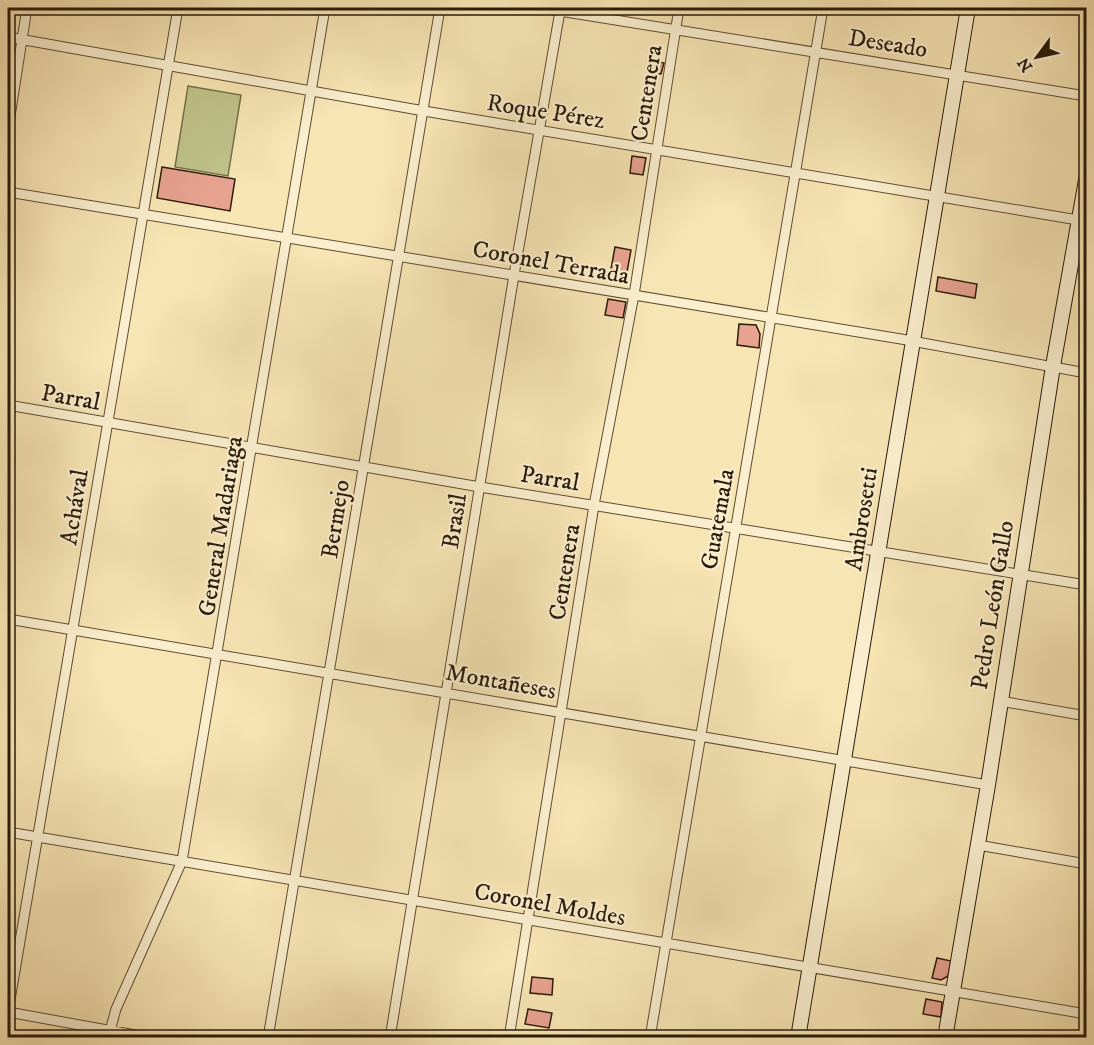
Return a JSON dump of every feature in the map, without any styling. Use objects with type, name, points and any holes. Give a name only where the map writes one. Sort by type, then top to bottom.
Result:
[{"type":"street","points":[[8,129],[27,8]]},
{"type":"street","name":"Achával","points":[[8,1012],[178,8]]},
{"type":"street","name":"General Madariaga","points":[[108,1034],[182,861],[219,655],[325,8]]},
{"type":"street","name":"Bermejo","points":[[268,1038],[297,880],[329,673],[440,8]]},
{"type":"street","name":"Deseado","points":[[541,8],[956,73],[1086,96]]},
{"type":"street","name":"Centenera","points":[[509,1038],[594,505],[634,295],[679,8]]},
{"type":"street","name":"Guatemala","points":[[650,1038],[823,8]]},
{"type":"street","name":"Ambrosetti","points":[[798,1038],[846,760],[935,196],[968,8]]},
{"type":"street","name":"Brasil","points":[[390,1038],[514,275],[560,11]]},
{"type":"street","name":"Roque Pérez","points":[[8,37],[424,111],[1078,220]]},
{"type":"street","name":"Pedro León Gallo","points":[[945,1038],[988,784],[1053,366],[1086,180]]},
{"type":"street","name":"Coronel Terrada","points":[[8,192],[913,341],[1086,373]]},
{"type":"street","name":"Parral","points":[[8,405],[878,553],[1086,585]]},
{"type":"street","name":"Montañeses","points":[[8,620],[702,734],[988,784]]},
{"type":"street","points":[[1000,701],[1086,716]]},
{"type":"street","name":"Coronel Moldes","points":[[8,832],[1086,1014]]},
{"type":"street","points":[[978,845],[1086,864]]},
{"type":"street","points":[[8,1012],[108,1034],[152,1038]]},
{"type":"green space","points":[[188,86],[241,95],[228,176],[175,167]]},
{"type":"building","points":[[654,61],[664,63],[661,74],[652,73]]},
{"type":"building","points":[[632,156],[646,158],[643,175],[630,173]]},
{"type":"building","points":[[162,167],[235,179],[230,211],[157,198]]},
{"type":"building","points":[[615,247],[631,250],[625,283],[609,280]]},
{"type":"building","points":[[938,277],[977,284],[975,298],[936,291]]},
{"type":"building","points":[[608,299],[626,302],[623,318],[605,315]]},
{"type":"building","points":[[739,324],[756,325],[760,334],[759,348],[737,345]]},
{"type":"building","points":[[937,958],[951,961],[948,976],[941,980],[932,978]]},
{"type":"building","points":[[532,977],[553,979],[552,995],[530,993]]},
{"type":"building","points":[[926,999],[942,1002],[941,1017],[923,1014]]},
{"type":"building","points":[[528,1009],[552,1013],[549,1028],[525,1024]]}]
